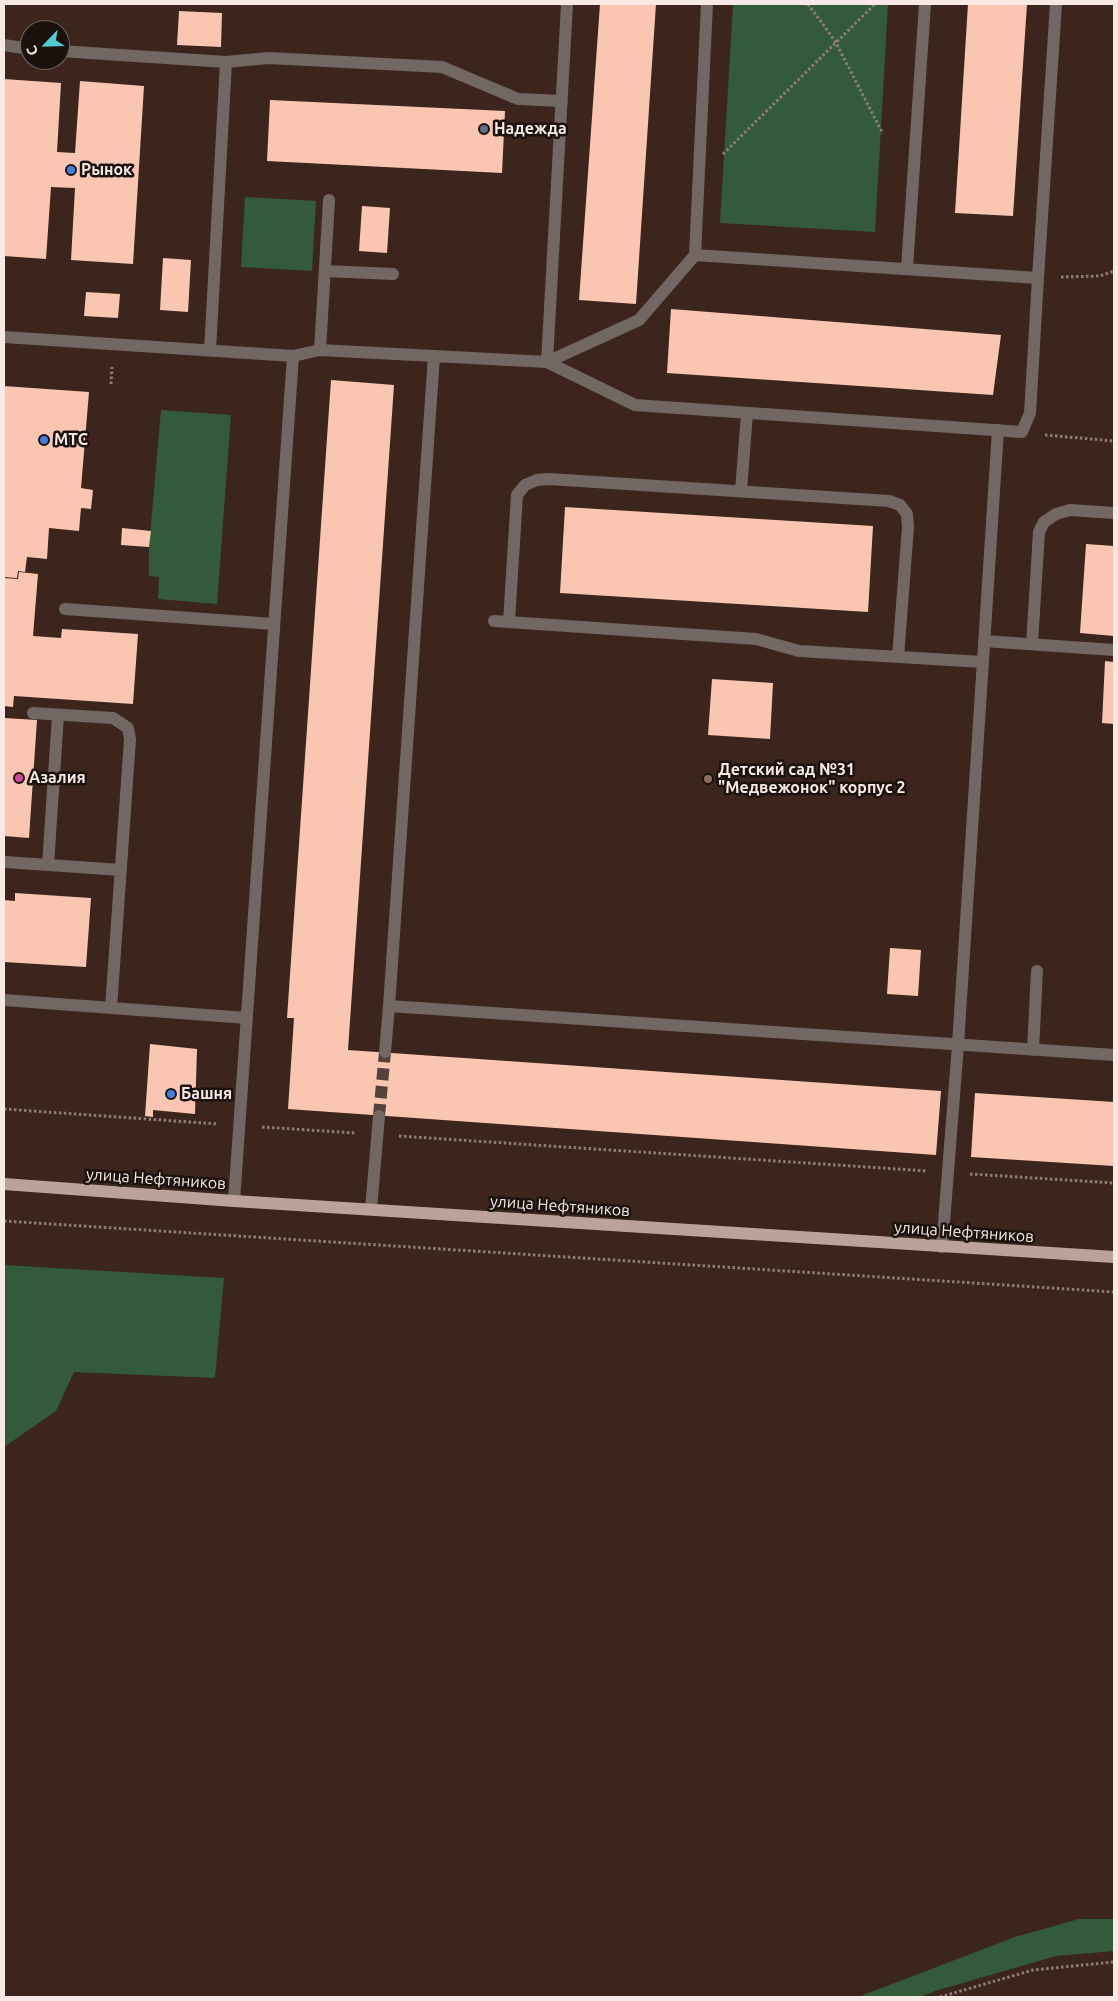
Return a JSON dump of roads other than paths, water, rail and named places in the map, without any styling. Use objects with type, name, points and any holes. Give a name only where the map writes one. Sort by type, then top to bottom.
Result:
[{"type":"main road","name":"улица Нефтяников","points":[[4,1184],[234,1201],[1114,1257]]},
{"type":"lane","points":[[547,362],[567,4]]},
{"type":"lane","points":[[547,362],[639,320],[695,255],[708,4]]},
{"type":"lane","points":[[907,268],[925,4]]},
{"type":"lane","points":[[4,338],[293,356],[320,350],[547,362],[635,405],[1022,432],[1030,412],[1056,4]]},
{"type":"lane","points":[[4,45],[20,47]]},
{"type":"lane","points":[[70,52],[226,62],[268,58],[442,67],[518,99],[562,101]]},
{"type":"lane","points":[[210,350],[226,62]]},
{"type":"lane","points":[[320,350],[330,200]]},
{"type":"lane","points":[[695,255],[1038,278]]},
{"type":"lane","points":[[325,271],[393,274]]},
{"type":"lane","points":[[234,1201],[293,356]]},
{"type":"lane","points":[[385,1052],[434,356]]},
{"type":"lane","points":[[741,491],[747,413]]},
{"type":"lane","points":[[942,1247],[958,1045],[998,430]]},
{"type":"lane","points":[[509,622],[517,495],[525,485],[537,480],[549,479],[889,501],[900,505],[907,514],[908,526],[898,657]]},
{"type":"lane","points":[[1032,644],[1039,532],[1044,522],[1056,514],[1070,510],[1114,513]]},
{"type":"lane","points":[[66,609],[274,624]]},
{"type":"lane","points":[[494,621],[756,639],[799,651],[983,662]]},
{"type":"lane","points":[[984,641],[1114,650]]},
{"type":"lane","points":[[33,713],[113,718],[128,728],[130,739],[111,1008]]},
{"type":"lane","points":[[48,865],[58,715]]},
{"type":"lane","points":[[5,862],[121,870]]},
{"type":"lane","points":[[1033,1050],[1037,971]]},
{"type":"lane","points":[[4,1000],[247,1018]]},
{"type":"lane","points":[[389,1006],[1114,1055]]},
{"type":"lane","points":[[371,1209],[379,1116]]},
{"type":"tunnel","points":[[379,1116],[385,1052]]},
{"type":"place","name":"Надежда","points":[[484,129]]},
{"type":"place","name":"Рынок","points":[[71,170]]},
{"type":"place","name":"МТС","points":[[44,440]]},
{"type":"place","name":"Азалия","points":[[19,778]]},
{"type":"place","name":"Детский сад №31 \"Медвежонок\" корпус 2","points":[[708,779]]},
{"type":"place","name":"Башня","points":[[171,1094]]}]
